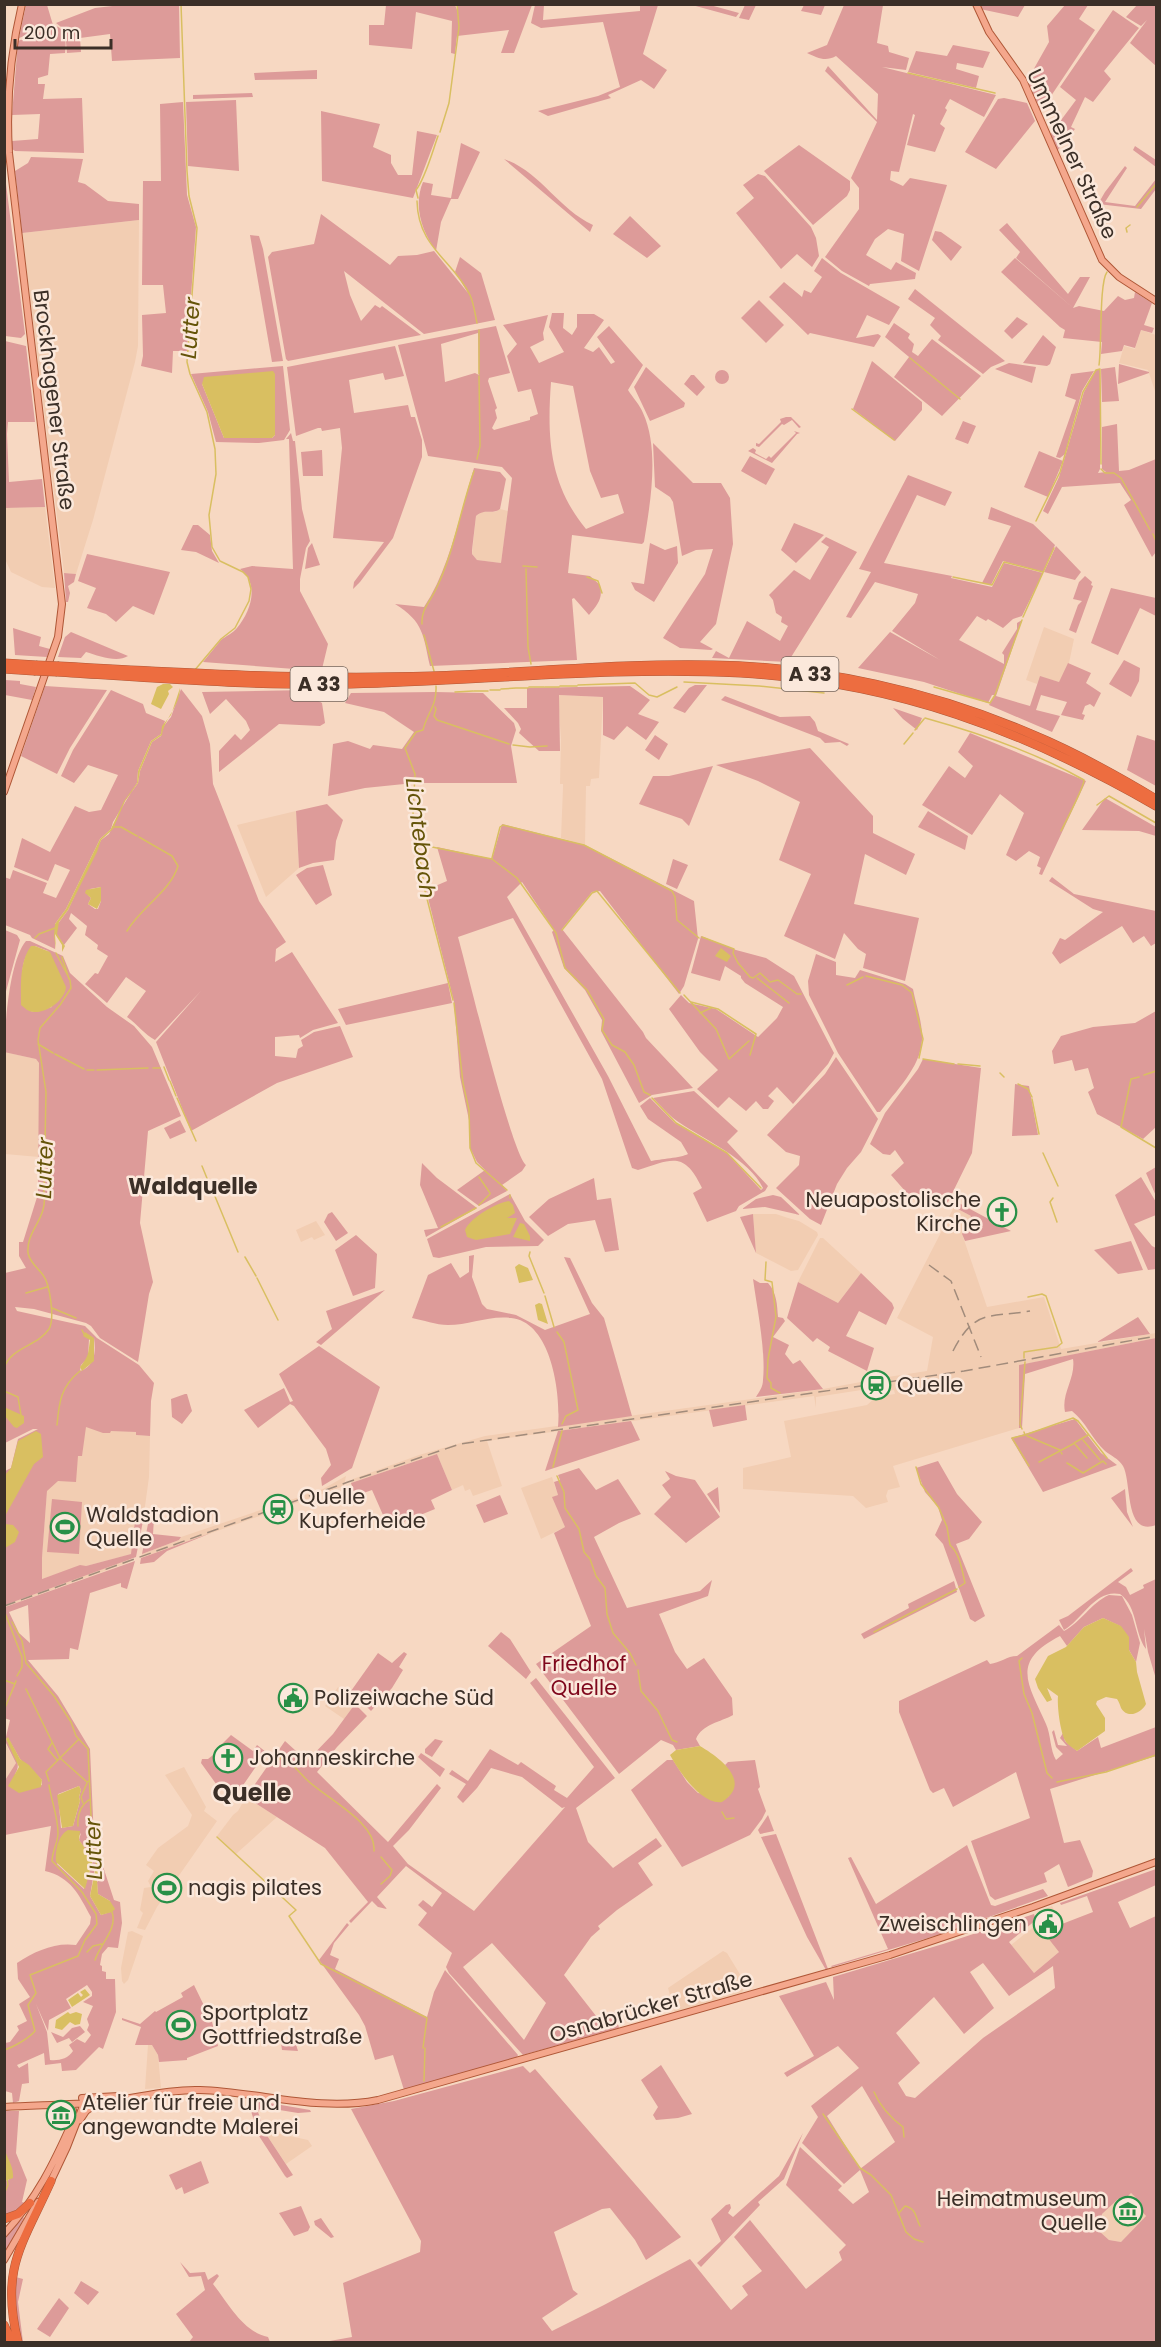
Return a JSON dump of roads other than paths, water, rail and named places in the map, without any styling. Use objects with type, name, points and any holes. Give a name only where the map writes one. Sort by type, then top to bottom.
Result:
[{"type":"highway","name":"A 33","points":[[4,663],[35,668]]},
{"type":"highway","name":"A 33","points":[[436,679],[609,666],[715,665],[868,682],[930,698],[1010,725],[1055,744],[1156,799]]},
{"type":"highway","name":"A 33","points":[[4,669],[58,669],[291,685],[629,672],[713,672],[775,676],[874,691],[930,705],[1008,732],[1090,769],[1156,806]]},
{"type":"highway","points":[[18,2343],[9,2314],[7,2298],[9,2271],[16,2250],[51,2181]]},
{"type":"highway","points":[[4,2219],[18,2214],[30,2203]]},
{"type":"highway","points":[[4,2325],[12,2343]]},
{"type":"main road","name":"Brockhagener Straße","points":[[4,792],[58,636],[62,604],[9,153],[7,98],[14,41],[22,4]]},
{"type":"main road","name":"Ummelner Straße","points":[[976,4],[989,32],[1023,80],[1102,260],[1119,277],[1156,301]]},
{"type":"main road","name":"Osnabrücker Straße","points":[[52,2103],[182,2091],[224,2091],[332,2105],[367,2102],[397,2096],[890,1955],[1023,1911],[1156,1862]]},
{"type":"main road","name":"Osnabrücker Straße","points":[[4,2108],[82,2101],[99,2102],[142,2095]]},
{"type":"main road","points":[[4,2234],[30,2203],[50,2172],[82,2101]]},
{"type":"main road","points":[[4,2260],[59,2165],[82,2101]]},
{"type":"main road","points":[[74,2127],[86,2111],[99,2102]]},
{"type":"main road","points":[[63,2103],[72,2108],[74,2118]]},
{"type":"waterway","name":"Lutter","points":[[181,4],[187,171],[189,196],[197,228],[187,362],[207,412],[215,449],[216,474],[209,515],[212,547],[220,561],[243,572],[248,577],[251,589],[249,601],[235,628],[221,639],[194,671]]},
{"type":"waterway","name":"Lichtebach","points":[[440,132],[449,103],[459,27],[457,4]]},
{"type":"waterway","points":[[908,73],[995,93]]},
{"type":"waterway","name":"Lichtebach","points":[[418,198],[416,190],[425,173],[438,136]]},
{"type":"waterway","points":[[1137,207],[1156,184]]},
{"type":"waterway","name":"Lichtebach","points":[[417,201],[423,231],[463,283],[470,295],[477,323]]},
{"type":"waterway","points":[[1127,232],[1126,228],[1130,225]]},
{"type":"waterway","points":[[1099,365],[1103,288],[1107,272]]},
{"type":"waterway","name":"Lichtebach","points":[[479,330],[479,374]]},
{"type":"waterway","points":[[910,358],[960,399]]},
{"type":"waterway","points":[[1036,521],[1060,472],[1083,392],[1096,370],[1100,369],[1101,464]]},
{"type":"waterway","name":"Lichtebach","points":[[477,459],[480,446],[479,376]]},
{"type":"waterway","points":[[852,409],[894,440]]},
{"type":"waterway","points":[[1101,469],[1105,473],[1114,473],[1121,478],[1150,530]]},
{"type":"waterway","name":"Lichtebach","points":[[422,624],[424,611],[442,577],[474,471]]},
{"type":"waterway","points":[[1153,534],[1156,541]]},
{"type":"waterway","points":[[1023,617],[1054,548]]},
{"type":"waterway","points":[[953,577],[992,585],[1004,562],[1043,572]]},
{"type":"waterway","points":[[523,566],[537,567]]},
{"type":"waterway","points":[[526,569],[528,647],[531,664]]},
{"type":"waterway","points":[[587,577],[598,581],[602,593]]},
{"type":"waterway","points":[[934,687],[990,703],[1022,620]]},
{"type":"waterway","name":"Lichtebach","points":[[424,635],[434,671]]},
{"type":"waterway","points":[[684,682],[759,686],[824,693]]},
{"type":"waterway","points":[[578,685],[635,683],[649,695],[657,697],[677,687]]},
{"type":"waterway","name":"Lichtebach","points":[[436,686],[435,699],[423,730],[416,732],[405,748],[415,774],[413,814],[425,891],[453,1000]]},
{"type":"waterway","points":[[560,686],[577,686]]},
{"type":"waterway","points":[[529,687],[544,687]]},
{"type":"waterway","points":[[545,687],[559,687]]},
{"type":"waterway","points":[[516,688],[528,688]]},
{"type":"waterway","points":[[501,689],[516,688]]},
{"type":"waterway","points":[[490,690],[500,690]]},
{"type":"waterway","points":[[455,692],[473,691]]},
{"type":"waterway","points":[[474,691],[488,691]]},
{"type":"waterway","points":[[435,707],[434,716],[437,720],[509,744]]},
{"type":"waterway","points":[[925,718],[1006,744],[1084,780],[1061,831]]},
{"type":"waterway","points":[[915,730],[924,719]]},
{"type":"waterway","points":[[904,744],[913,733]]},
{"type":"waterway","points":[[513,745],[547,746]]},
{"type":"waterway","points":[[1097,805],[1109,796],[1156,823]]},
{"type":"waterway","points":[[492,858],[500,827],[503,825],[584,845],[672,891],[675,897],[677,920],[699,938]]},
{"type":"waterway","points":[[113,827],[121,827],[137,836]]},
{"type":"waterway","points":[[127,931],[169,884],[178,866],[172,856],[139,837]]},
{"type":"waterway","points":[[417,844],[492,859],[517,878],[556,933],[565,968],[587,990],[604,1019],[602,1030],[612,1045],[625,1052],[634,1065],[644,1092],[650,1095]]},
{"type":"waterway","points":[[562,930],[592,893],[597,891],[680,993]]},
{"type":"waterway","points":[[35,938],[55,928]]},
{"type":"waterway","points":[[702,937],[734,949],[733,953],[738,963],[750,977],[753,978],[760,973],[770,982],[778,980],[797,994],[801,994]]},
{"type":"waterway","name":"Lutter","points":[[4,1368],[12,1355],[44,1335],[49,1329],[52,1318],[46,1279],[32,1263],[28,1245],[43,1210],[44,1202],[46,1092],[38,1040],[40,1028],[71,988],[70,980],[56,953]]},
{"type":"waterway","name":"Lutter","points":[[62,957],[69,979]]},
{"type":"waterway","points":[[866,976],[902,985],[912,993],[923,1039],[919,1058]]},
{"type":"waterway","points":[[847,985],[863,977]]},
{"type":"waterway","points":[[757,978],[789,1003]]},
{"type":"waterway","points":[[684,995],[716,1029],[729,1059],[749,1041]]},
{"type":"waterway","points":[[691,1002],[718,1009],[756,1034],[750,1055]]},
{"type":"waterway","name":"Lichtebach","points":[[454,1003],[463,1083],[469,1110],[470,1148],[476,1163],[507,1190]]},
{"type":"waterway","points":[[700,1013],[711,1008]]},
{"type":"waterway","points":[[38,1044],[53,1053]]},
{"type":"waterway","points":[[55,1054],[84,1069]]},
{"type":"waterway","points":[[923,1059],[954,1064]]},
{"type":"waterway","points":[[958,1064],[980,1066]]},
{"type":"waterway","points":[[164,1067],[169,1080]]},
{"type":"waterway","points":[[97,1070],[148,1068]]},
{"type":"waterway","points":[[153,1068],[160,1068]]},
{"type":"waterway","points":[[87,1070],[94,1070]]},
{"type":"waterway","points":[[1144,1075],[1156,1071]]},
{"type":"waterway","points":[[1000,1073],[1004,1077]]},
{"type":"waterway","points":[[1139,1077],[1131,1079],[1121,1127],[1156,1148]]},
{"type":"waterway","points":[[170,1081],[176,1096]]},
{"type":"waterway","points":[[1018,1084],[1028,1089],[1032,1097]]},
{"type":"waterway","points":[[177,1098],[196,1141]]},
{"type":"waterway","points":[[652,1098],[676,1123],[727,1153],[761,1188]]},
{"type":"waterway","points":[[1032,1099],[1039,1134]]},
{"type":"waterway","points":[[1043,1153],[1058,1186]]},
{"type":"waterway","points":[[202,1166],[213,1193]]},
{"type":"waterway","points":[[479,1177],[490,1193]]},
{"type":"waterway","points":[[214,1194],[238,1252]]},
{"type":"waterway","points":[[479,1205],[490,1194]]},
{"type":"waterway","points":[[1053,1198],[1050,1202],[1057,1222]]},
{"type":"waterway","points":[[441,1227],[476,1208]]},
{"type":"waterway","points":[[530,1252],[529,1256],[544,1293]]},
{"type":"waterway","points":[[245,1257],[256,1276]]},
{"type":"waterway","points":[[766,1262],[765,1280],[772,1282],[776,1317],[767,1378],[771,1383],[771,1388],[780,1393]]},
{"type":"waterway","points":[[257,1278],[278,1320]]},
{"type":"waterway","points":[[26,1293],[47,1287]]},
{"type":"waterway","points":[[1024,1358],[1024,1352],[1057,1347],[1062,1343],[1046,1296],[1042,1294],[1028,1297]]},
{"type":"waterway","points":[[545,1296],[554,1327]]},
{"type":"waterway","points":[[52,1308],[76,1318]]},
{"type":"waterway","points":[[82,1330],[84,1334]]},
{"type":"waterway","points":[[557,1332],[564,1342],[578,1410],[566,1416],[562,1424]]},
{"type":"waterway","points":[[1022,1429],[1020,1424],[1025,1362]]},
{"type":"waterway","points":[[57,1425],[62,1395],[80,1371]]},
{"type":"waterway","points":[[4,1391],[18,1397],[21,1415]]},
{"type":"waterway","points":[[1025,1435],[1073,1418],[1078,1421],[1107,1458]]},
{"type":"waterway","points":[[553,1467],[562,1431]]},
{"type":"waterway","points":[[1024,1432],[1025,1435],[1012,1438],[1029,1466]]},
{"type":"waterway","points":[[1087,1458],[1074,1443],[1088,1435]]},
{"type":"waterway","points":[[1027,1436],[1060,1450],[1062,1454]]},
{"type":"waterway","points":[[1083,1440],[1100,1460]]},
{"type":"waterway","points":[[1039,1462],[1073,1444]]},
{"type":"waterway","points":[[1067,1463],[1083,1473],[1103,1461],[1106,1464]]},
{"type":"waterway","points":[[916,1467],[921,1484],[939,1508],[947,1527],[950,1545],[960,1562],[965,1583],[959,1587]]},
{"type":"waterway","points":[[557,1476],[564,1492],[565,1508],[579,1529],[584,1552],[605,1588],[607,1614],[613,1633],[630,1653],[636,1665]]},
{"type":"waterway","points":[[874,1632],[957,1589]]},
{"type":"waterway","points":[[5,1613],[22,1657],[22,1667],[17,1676]]},
{"type":"waterway","name":"Lutter","points":[[12,1622],[22,1641],[26,1663],[54,1696],[71,1722],[76,1736],[88,1749],[92,1839],[97,1867]]},
{"type":"waterway","points":[[1022,1658],[1019,1661],[1024,1694],[1032,1713],[1047,1773],[1052,1778]]},
{"type":"waterway","points":[[638,1670],[641,1691],[658,1711],[672,1740],[677,1742]]},
{"type":"waterway","points":[[4,1680],[15,1684],[16,1681]]},
{"type":"waterway","points":[[4,1710],[15,1684]]},
{"type":"waterway","name":"Lutter","points":[[26,1689],[60,1758],[87,1782],[89,1781]]},
{"type":"waterway","name":"Lutter","points":[[49,1781],[46,1772],[78,1740]]},
{"type":"waterway","name":"Lutter","points":[[52,1743],[48,1749],[57,1760]]},
{"type":"waterway","points":[[1057,1782],[1106,1772],[1156,1755]]},
{"type":"waterway","points":[[275,1760],[287,1759],[305,1778]]},
{"type":"waterway","points":[[306,1779],[359,1820],[373,1840],[374,1851]]},
{"type":"waterway","points":[[83,1803],[81,1797],[87,1783]]},
{"type":"waterway","name":"Lutter","points":[[4,2050],[21,2042],[35,2031],[28,2005],[36,1993],[30,1975],[78,1956],[85,1940],[97,1924],[96,1914],[82,1892],[52,1861],[58,1833],[49,1785]]},
{"type":"waterway","points":[[78,1826],[80,1811],[90,1799]]},
{"type":"waterway","points":[[722,1812],[726,1819],[734,1818]]},
{"type":"waterway","points":[[217,1837],[296,1910],[289,1916],[321,1964],[427,2018],[423,2048]]},
{"type":"waterway","points":[[381,1857],[392,1870],[390,1876],[381,1884]]},
{"type":"waterway","name":"Lutter","points":[[95,1960],[111,1930],[112,1912]]},
{"type":"waterway","name":"Lutter","points":[[87,1952],[93,1946],[102,1944]]},
{"type":"waterway","points":[[424,2081],[425,2048]]},
{"type":"waterway","points":[[874,2092],[886,2111],[903,2127],[904,2137]]},
{"type":"waterway","points":[[823,2114],[860,2168],[871,2175],[891,2195],[906,2232],[914,2239],[923,2242]]},
{"type":"waterway","name":"Lutter","points":[[4,2194],[8,2185],[7,2179]]},
{"type":"waterway","points":[[898,2214],[905,2206],[909,2207],[914,2211],[920,2226]]},
{"type":"railway","points":[[929,1265],[951,1281],[981,1357]]},
{"type":"railway","points":[[953,1351],[961,1337],[976,1321],[994,1315],[1030,1311]]},
{"type":"railway","points":[[4,1606],[460,1444],[964,1371],[1156,1336]]},
{"type":"place","name":"Neuapostolische Kirche","points":[[1002,1212]]},
{"type":"place","name":"Quelle","points":[[876,1385]]},
{"type":"place","name":"Quelle Kupferheide","points":[[278,1509]]},
{"type":"place","name":"Waldstadion Quelle","points":[[65,1527]]},
{"type":"place","name":"Polizeiwache Süd","points":[[293,1698]]},
{"type":"place","name":"Johanneskirche","points":[[228,1758]]},
{"type":"place","name":"nagis pilates","points":[[167,1888]]},
{"type":"place","name":"Zweischlingen","points":[[1048,1924]]},
{"type":"place","name":"Sportplatz Gottfriedstraße","points":[[181,2025]]},
{"type":"place","name":"Atelier für freie und angewandte Malerei","points":[[61,2115]]},
{"type":"place","name":"Heimatmuseum Quelle","points":[[1128,2211]]},
{"type":"district","name":"Waldquelle","points":[[193,1186]]},
{"type":"district","name":"Quelle","points":[[252,1793]]},
{"type":"park label","name":"Friedhof Quelle","points":[[584,1676]]}]
